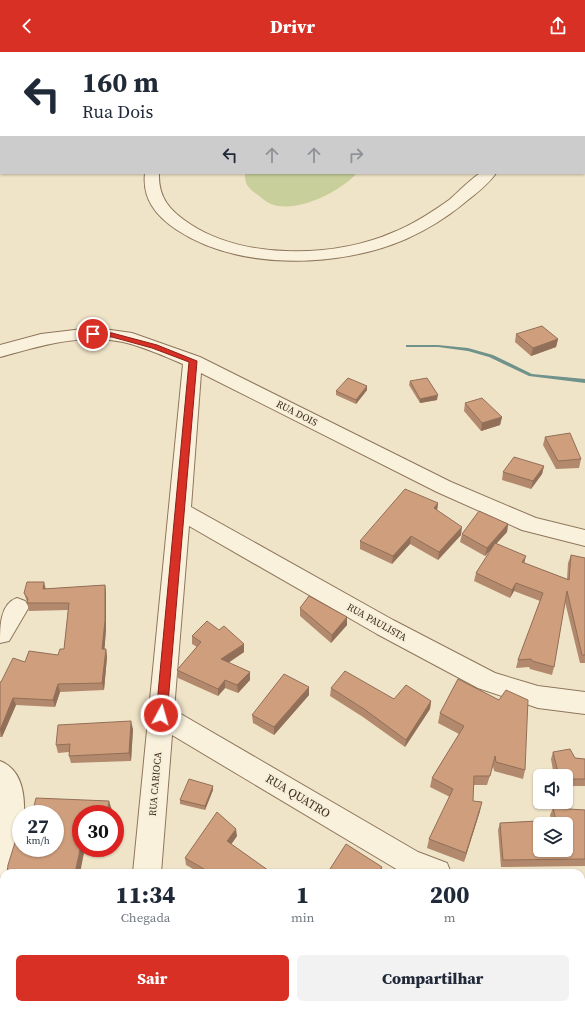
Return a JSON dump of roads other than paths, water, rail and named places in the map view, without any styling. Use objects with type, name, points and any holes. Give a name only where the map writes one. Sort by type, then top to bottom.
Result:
[{"type":"street","points":[[152,174],[152,190],[159,208],[167,216],[188,231],[232,248],[269,254],[305,255],[355,250],[398,236],[450,206],[488,174]]},
{"type":"street","name":"RUA DOIS","points":[[0,352],[30,342],[73,334],[112,335],[154,346],[193,361],[444,487],[530,524],[585,538]]},
{"type":"street","name":"RUA CARIOCA","points":[[147,869],[181,510],[193,361]]},
{"type":"street","name":"RUA PAULISTA","points":[[181,510],[385,626],[487,681],[538,697],[585,703]]},
{"type":"street","points":[[0,634],[17,608]]},
{"type":"street","name":"RUA QUATRO","points":[[161,715],[408,861],[427,869]]},
{"type":"street","points":[[0,773],[6,778],[10,789],[12,807],[0,866]]},
{"type":"waterway","points":[[408,346],[438,346],[468,350],[491,356],[531,375],[585,381]]}]
